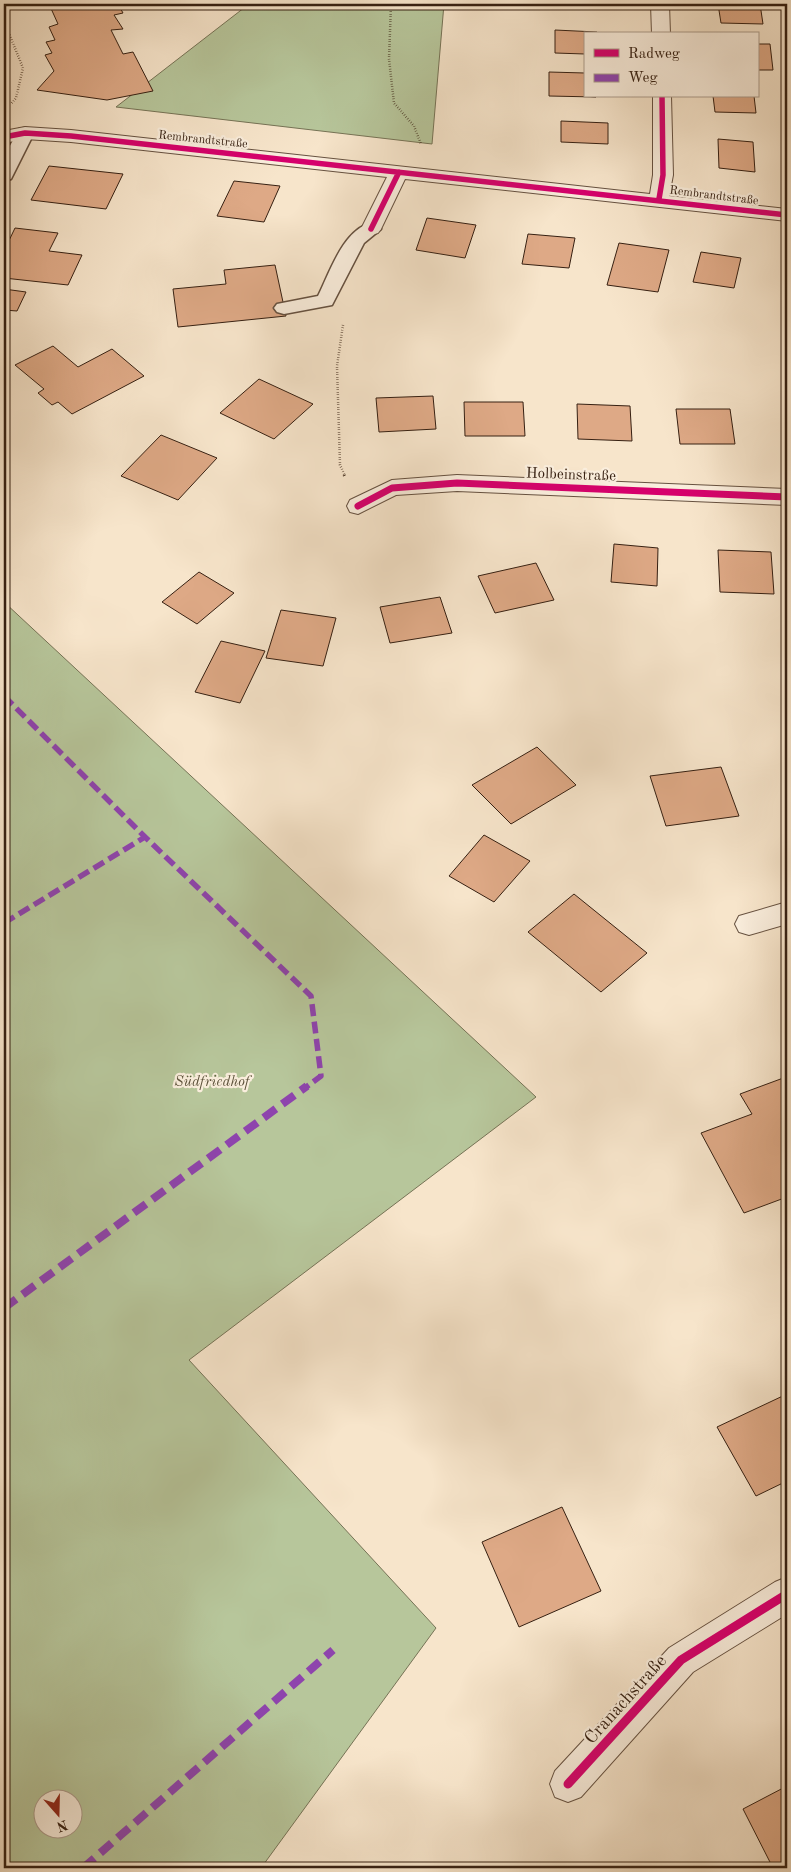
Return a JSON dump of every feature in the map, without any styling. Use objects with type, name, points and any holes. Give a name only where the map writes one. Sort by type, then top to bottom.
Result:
[{"type":"street","points":[[660,4],[660,32]]},
{"type":"street","points":[[659,200],[663,174],[662,98]]},
{"type":"street","name":"Rembrandtstraße","points":[[4,137],[25,133],[72,136],[787,215]]},
{"type":"street","points":[[371,228],[399,172]]},
{"type":"street","name":"Holbeinstraße","points":[[358,506],[392,488],[457,483],[787,497]]},
{"type":"street","points":[[748,924],[787,913]]},
{"type":"street","name":"Cranachstraße","points":[[568,1784],[680,1660],[787,1594]]},
{"type":"lane","points":[[4,175],[25,133]]},
{"type":"lane","points":[[284,308],[325,301],[356,240],[371,228]]},
{"type":"path","points":[[390,4],[390,59],[394,103],[414,126],[423,149],[429,174]]},
{"type":"path","points":[[4,21],[23,68],[16,98],[8,111]]},
{"type":"path","points":[[343,323],[337,366],[340,466],[358,506]]},
{"type":"green space","points":[[249,4],[444,4],[432,144],[116,107]]},
{"type":"green space","name":"Südfriedhof","points":[[4,602],[536,1097],[189,1360],[436,1628],[261,1868],[4,1868]]},
{"type":"building","points":[[49,4],[118,4],[123,13],[114,15],[123,29],[111,30],[123,54],[133,52],[153,91],[107,100],[37,90],[54,71],[45,55],[52,53],[46,42],[55,40],[49,27],[58,24]]},
{"type":"building","points":[[547,4],[591,4],[591,9],[547,7]]},
{"type":"building","points":[[718,4],[760,4],[763,24],[721,23]]},
{"type":"building","points":[[555,30],[597,32],[584,32],[584,54],[555,53]]},
{"type":"building","points":[[758,44],[770,44],[773,70],[758,70]]},
{"type":"building","points":[[549,72],[584,73],[584,97],[549,96]]},
{"type":"building","points":[[713,98],[754,98],[756,113],[715,112]]},
{"type":"building","points":[[561,121],[608,123],[608,144],[561,142]]},
{"type":"building","points":[[718,139],[753,142],[755,172],[719,168]]},
{"type":"building","points":[[49,166],[123,174],[106,209],[31,200]]},
{"type":"building","points":[[234,181],[280,186],[264,222],[217,216]]},
{"type":"building","points":[[427,218],[476,225],[465,258],[416,250]]},
{"type":"building","points":[[15,228],[58,233],[49,251],[82,255],[68,285],[4,278],[4,251]]},
{"type":"building","points":[[528,234],[575,238],[569,268],[522,264]]},
{"type":"building","points":[[619,243],[669,250],[658,292],[607,285]]},
{"type":"building","points":[[701,252],[741,258],[734,288],[693,282]]},
{"type":"building","points":[[275,265],[286,316],[178,327],[173,289],[226,284],[224,270]]},
{"type":"building","points":[[4,289],[26,292],[17,311],[4,310]]},
{"type":"building","points":[[53,346],[78,367],[112,349],[144,376],[72,414],[58,402],[52,405],[38,393],[44,389],[15,365]]},
{"type":"building","points":[[259,379],[313,404],[274,439],[220,413]]},
{"type":"building","points":[[433,396],[436,429],[379,432],[376,398]]},
{"type":"building","points":[[464,402],[523,402],[525,436],[465,436]]},
{"type":"building","points":[[577,404],[630,406],[632,441],[578,439]]},
{"type":"building","points":[[676,409],[730,409],[735,444],[680,444]]},
{"type":"building","points":[[161,435],[217,458],[178,500],[121,476]]},
{"type":"building","points":[[614,544],[658,548],[657,586],[611,582]]},
{"type":"building","points":[[718,550],[771,552],[774,594],[720,592]]},
{"type":"building","points":[[536,563],[554,600],[495,613],[478,576]]},
{"type":"building","points":[[199,572],[234,593],[197,624],[162,602]]},
{"type":"building","points":[[440,597],[452,633],[390,643],[380,607]]},
{"type":"building","points":[[281,610],[336,618],[323,666],[266,658]]},
{"type":"building","points":[[221,641],[265,651],[240,703],[195,692]]},
{"type":"building","points":[[537,747],[576,785],[511,824],[472,785]]},
{"type":"building","points":[[721,767],[739,816],[666,826],[650,776]]},
{"type":"building","points":[[484,835],[530,861],[494,902],[449,876]]},
{"type":"building","points":[[574,894],[647,953],[601,992],[528,932]]},
{"type":"building","points":[[786,1077],[787,1197],[744,1213],[701,1133],[752,1114],[740,1094]]},
{"type":"building","points":[[787,1394],[787,1481],[756,1496],[717,1427]]},
{"type":"building","points":[[562,1507],[601,1591],[519,1627],[482,1542]]},
{"type":"building","points":[[787,1786],[787,1868],[773,1868],[743,1809]]},
{"type":"marked path","points":[[4,696],[145,837],[311,996],[321,1076],[4,1308]]},
{"type":"marked path","points":[[4,923],[145,837]]},
{"type":"marked path","points":[[83,1868],[333,1650]]},
{"type":"cycle path","points":[[659,199],[663,175],[662,98]]},
{"type":"cycle path","points":[[4,137],[25,133],[71,136],[787,215]]},
{"type":"cycle path","points":[[371,229],[399,172]]},
{"type":"cycle path","points":[[358,506],[392,488],[457,483],[787,497]]},
{"type":"cycle path","points":[[568,1784],[681,1660],[787,1594]]}]
